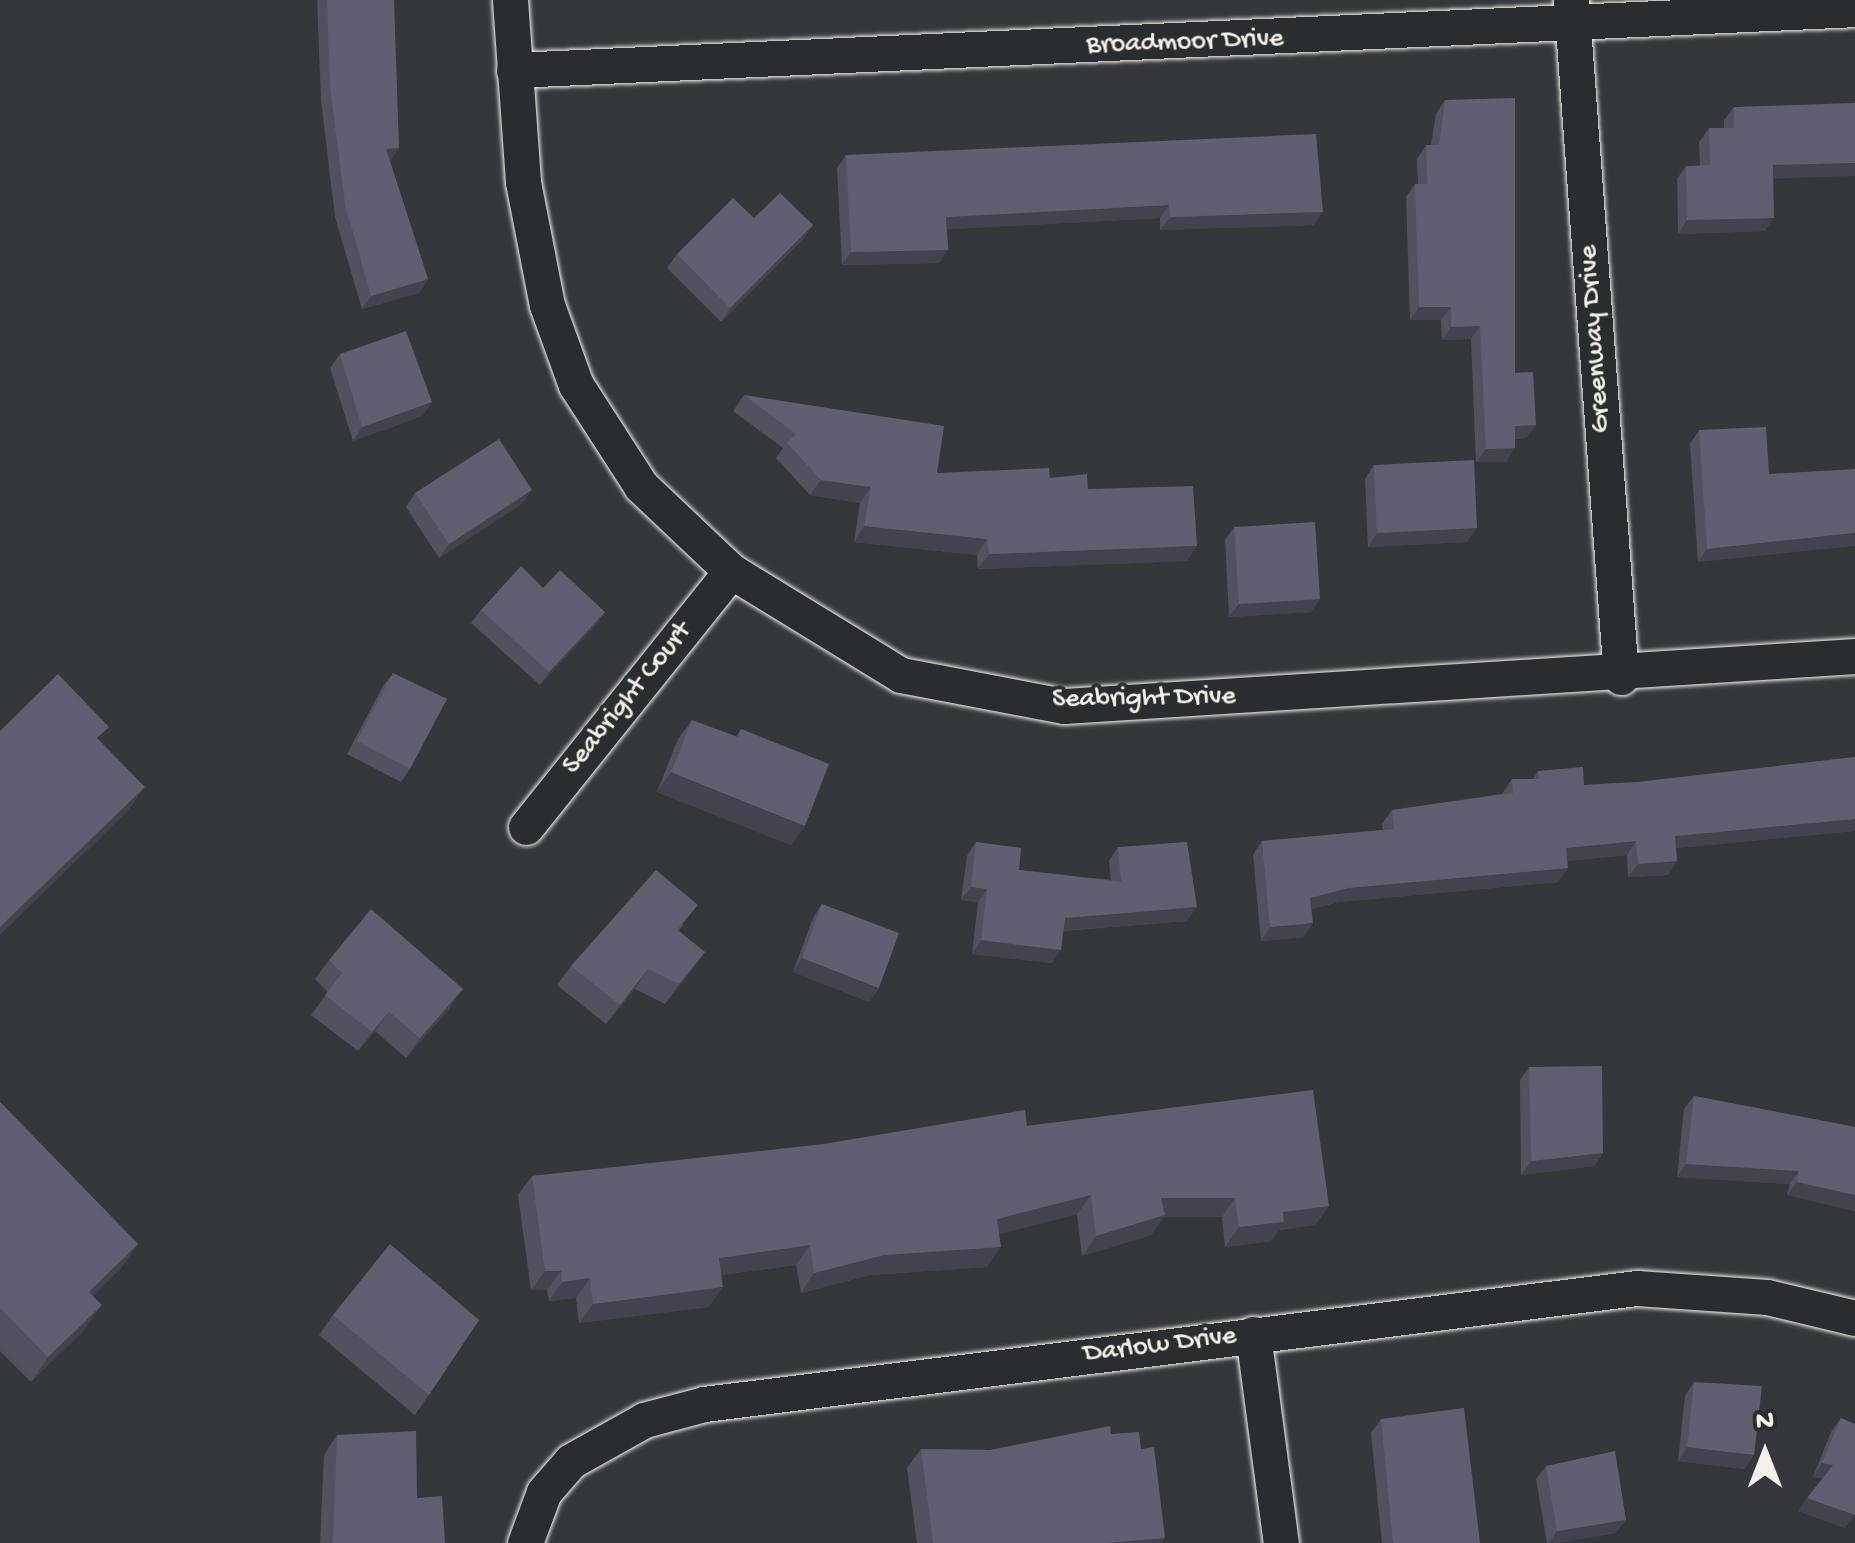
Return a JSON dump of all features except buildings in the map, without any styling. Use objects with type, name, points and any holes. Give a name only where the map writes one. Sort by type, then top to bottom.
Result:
[{"type":"street","name":"Seabright Drive","points":[[510,0],[523,182],[547,305],[576,384],[641,486],[731,570],[900,675],[1064,706],[1621,677],[1855,656]]},
{"type":"street","name":"Broadmoor Drive","points":[[514,70],[1572,14],[1855,10]]},
{"type":"street","name":"Greenway Drive","points":[[1572,14],[1621,677]]},
{"type":"street","name":"Seabright Court","points":[[526,828],[731,570]]},
{"type":"street","name":"Darlow Drive","points":[[525,1543],[544,1492],[571,1461],[644,1420],[1254,1334],[1638,1288],[1780,1299],[1855,1318]]},
{"type":"street","points":[[1254,1334],[1281,1543]]}]
